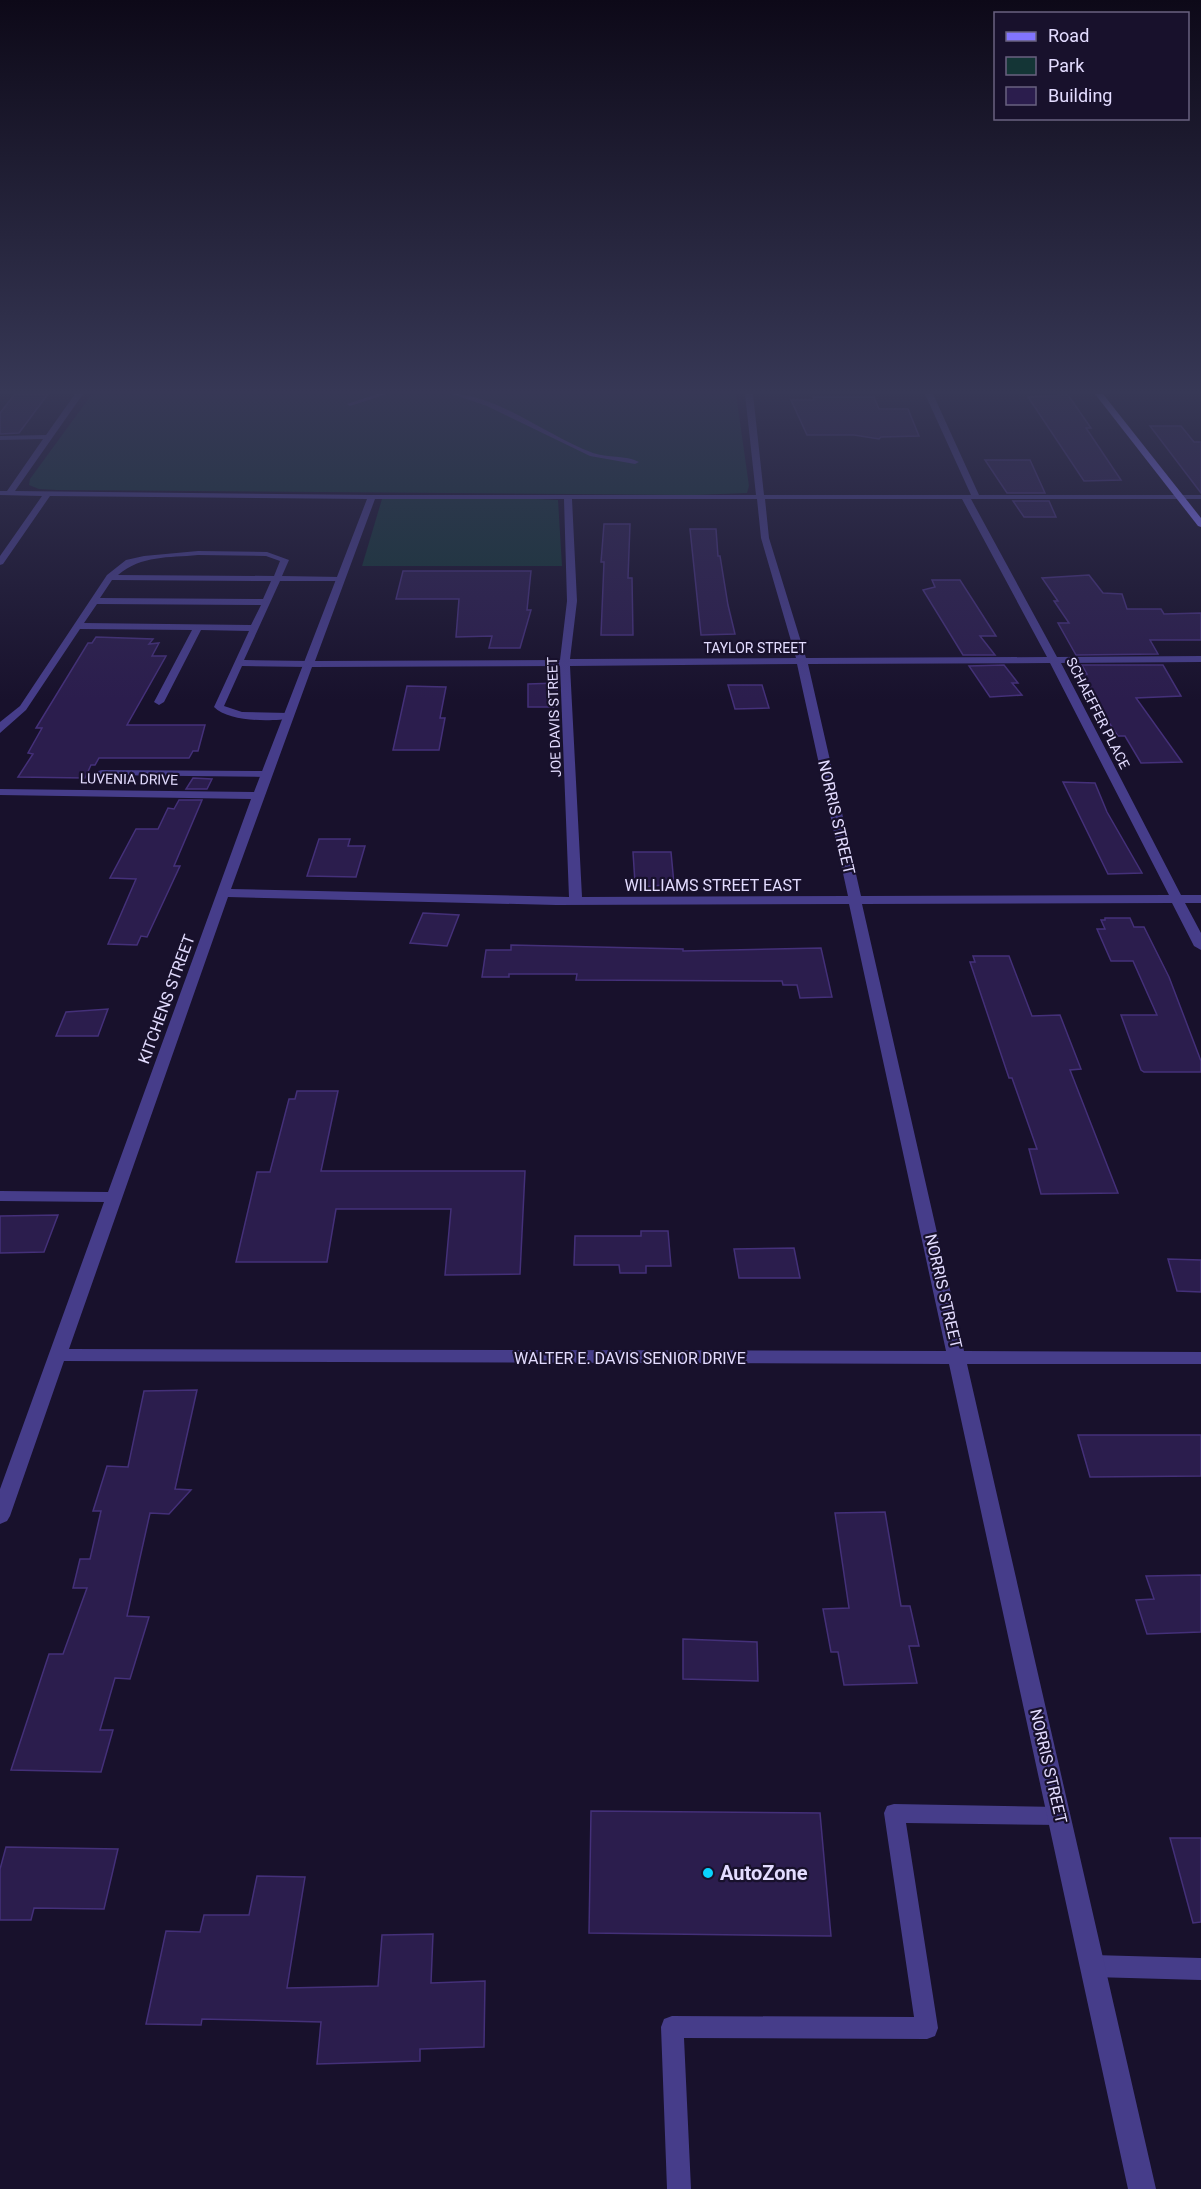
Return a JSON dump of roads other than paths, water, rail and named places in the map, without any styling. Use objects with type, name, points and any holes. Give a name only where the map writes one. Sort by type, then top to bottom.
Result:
[{"type":"street","points":[[0,562],[3,554],[45,496]]},
{"type":"street","points":[[280,496],[538,496]]},
{"type":"street","name":"JOE DAVIS STREET","points":[[568,496],[572,601],[566,663],[576,901]]},
{"type":"street","points":[[598,496],[1201,497]]},
{"type":"street","name":"KITCHENS STREET","points":[[0,1516],[258,796],[372,497]]},
{"type":"street","name":"NORRIS STREET","points":[[761,497],[765,538],[802,662],[1143,2189]]},
{"type":"street","name":"SCHAEFFER PLACE","points":[[971,497],[1201,946]]},
{"type":"street","points":[[1180,497],[1201,524]]},
{"type":"street","name":"TAYLOR STREET","points":[[309,664],[1201,659]]},
{"type":"street","name":"LUVENIA DRIVE","points":[[0,792],[258,796]]},
{"type":"street","name":"WILLIAMS STREET EAST","points":[[225,892],[576,901],[856,902],[1201,899]]},
{"type":"street","points":[[0,1196],[113,1197]]},
{"type":"street","name":"WALTER E. DAVIS SENIOR DRIVE","points":[[59,1355],[1201,1358]]},
{"type":"lane","points":[[0,730],[5,722],[19,711],[110,577],[129,562],[144,558],[198,553],[267,554],[285,560],[219,706],[223,711],[235,715],[289,716]]},
{"type":"lane","points":[[110,577],[341,579]]},
{"type":"lane","points":[[94,601],[265,603]]},
{"type":"lane","points":[[78,626],[254,628]]},
{"type":"lane","points":[[159,702],[198,627]]},
{"type":"lane","points":[[237,663],[309,664]]},
{"type":"lane","points":[[0,711],[19,711]]},
{"type":"lane","points":[[102,773],[267,774]]},
{"type":"lane","points":[[679,2189],[672,2027],[927,2028],[894,1813],[1060,1816]]},
{"type":"lane","points":[[1093,1966],[1201,1969]]},
{"type":"place","name":"AutoZone","points":[[708,1873]]}]
